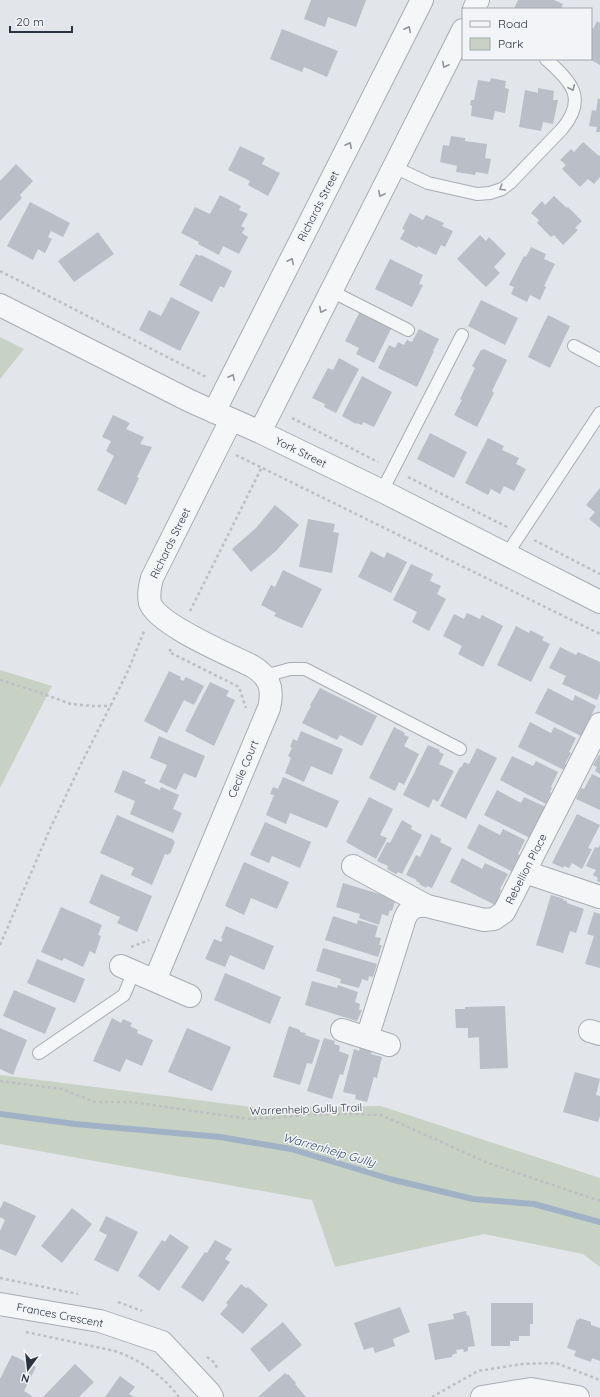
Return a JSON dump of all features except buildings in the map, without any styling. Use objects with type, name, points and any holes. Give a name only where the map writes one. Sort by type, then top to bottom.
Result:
[{"type":"street","name":"Richards Street","points":[[154,610],[149,596],[152,578],[218,446],[223,416],[422,0]]},
{"type":"street","points":[[260,432],[462,32]]},
{"type":"street","name":"York Street","points":[[0,305],[158,385],[382,491],[600,602]]},
{"type":"street","points":[[154,610],[165,620],[180,630],[252,666],[265,676]]},
{"type":"street","name":"Cecile Court","points":[[155,980],[269,708],[271,690],[265,676]]},
{"type":"street","name":"Rebellion Place","points":[[367,1038],[405,918],[409,910],[418,906],[427,906],[484,920],[494,919],[499,916],[507,906],[525,872],[600,724]]},
{"type":"street","points":[[353,866],[427,906]]},
{"type":"street","points":[[525,872],[600,897]]},
{"type":"street","points":[[127,962],[155,980],[190,996]]},
{"type":"street","points":[[342,1030],[389,1045]]},
{"type":"street","name":"Frances Crescent","points":[[0,1304],[100,1321],[162,1342],[212,1397]]},
{"type":"street","points":[[482,1397],[531,1389],[578,1397]]},
{"type":"lane","points":[[394,167],[428,183],[477,194],[490,193],[506,186],[562,129],[574,110],[575,96],[572,87],[547,60]]},
{"type":"lane","points":[[331,291],[408,330]]},
{"type":"lane","points":[[382,491],[462,335]]},
{"type":"lane","points":[[574,346],[600,360]]},
{"type":"lane","points":[[507,554],[600,413]]},
{"type":"lane","points":[[265,676],[290,669],[305,669],[460,749]]},
{"type":"lane","points":[[40,1053],[124,995],[127,962]]},
{"type":"path","points":[[0,271],[209,378]]},
{"type":"path","points":[[218,446],[600,634]]},
{"type":"path","points":[[246,710],[239,687],[169,652],[262,467]]},
{"type":"path","points":[[0,945],[50,829],[127,673],[154,610]]},
{"type":"path","points":[[0,680],[71,704],[111,706]]},
{"type":"path","points":[[127,962],[151,939]]},
{"type":"path","name":"Warrenheip Gully Trail","points":[[0,1081],[62,1089],[95,1102],[132,1102],[249,1119],[305,1115],[381,1115],[488,1163],[600,1201]]},
{"type":"path","points":[[20,1331],[115,1351],[127,1355],[162,1377],[180,1397]]},
{"type":"green space","points":[[0,337],[24,349],[0,379]]},
{"type":"green space","points":[[0,670],[52,686],[0,788]]},
{"type":"green space","points":[[0,1075],[260,1108],[381,1106],[600,1178],[600,1267],[583,1254],[484,1234],[335,1267],[312,1200],[0,1144]]},
{"type":"waterway","name":"Warrenheip Gully","points":[[0,1114],[75,1124],[220,1137],[291,1149],[390,1179],[473,1199],[534,1204],[600,1222]]}]
